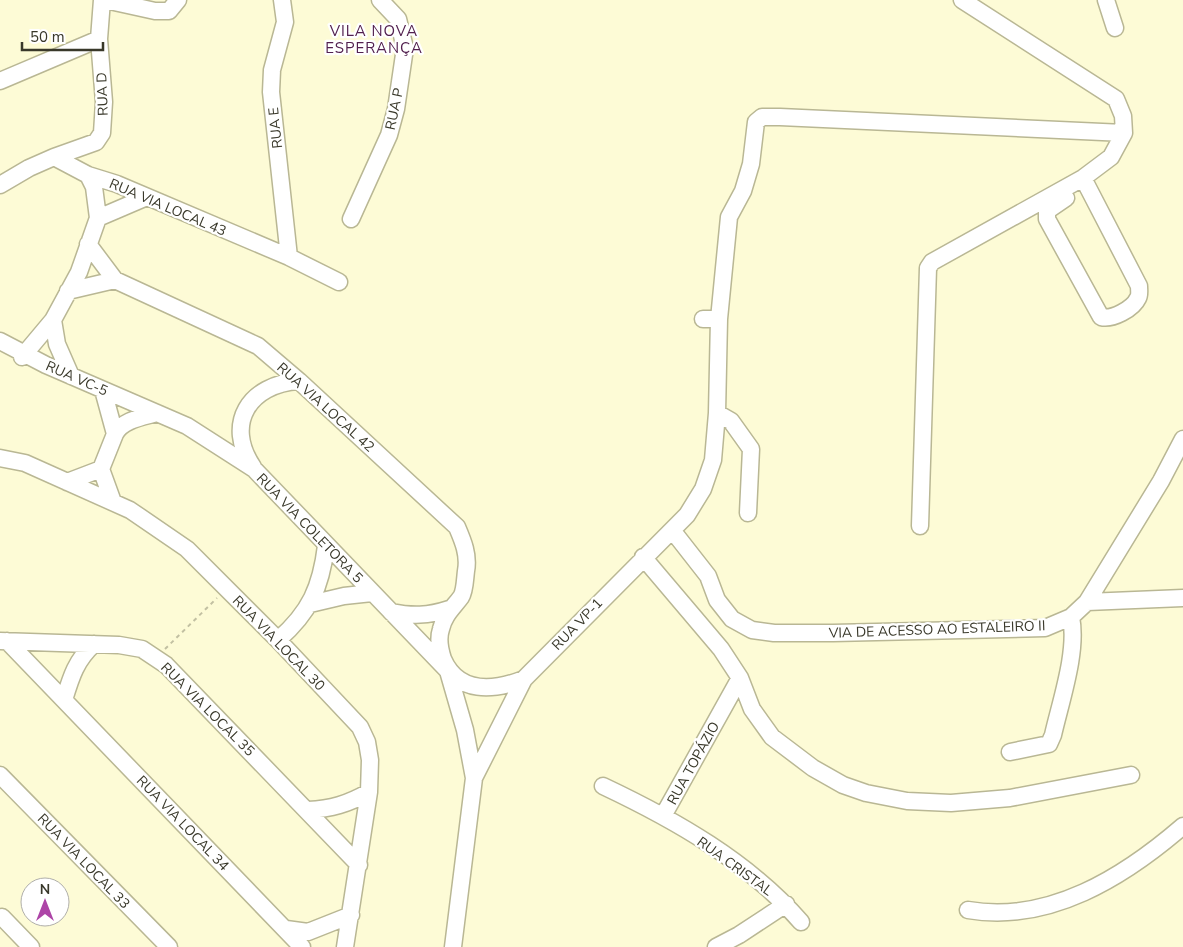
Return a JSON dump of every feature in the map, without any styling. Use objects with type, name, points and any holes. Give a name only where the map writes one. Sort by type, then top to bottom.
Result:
[{"type":"street","points":[[103,0],[155,11],[169,11],[178,0]]},
{"type":"street","name":"RUA D","points":[[54,157],[96,142],[102,132],[104,102],[99,39],[103,0]]},
{"type":"street","name":"RUA E","points":[[282,0],[285,22],[272,70],[271,92],[289,257]]},
{"type":"street","name":"RUA P","points":[[351,219],[389,135],[396,109],[404,48],[398,19],[380,0]]},
{"type":"street","points":[[962,0],[1116,99],[1123,116],[1124,133],[1111,157],[1085,182],[1047,211],[1047,219],[1101,317],[1112,318],[1134,304],[1139,297],[1139,286],[1085,182]]},
{"type":"street","points":[[1106,0],[1115,28]]},
{"type":"street","points":[[0,80],[99,39]]},
{"type":"street","name":"RUA VP-1","points":[[453,947],[474,778],[524,679],[687,515],[703,490],[713,460],[718,413],[719,319],[729,217],[743,191],[751,164],[756,122],[762,117],[1124,133]]},
{"type":"street","points":[[0,186],[29,168],[54,157]]},
{"type":"street","name":"RUA VIA LOCAL 43","points":[[54,157],[88,175],[289,257],[339,282]]},
{"type":"street","points":[[25,356],[53,320],[79,272],[98,218],[94,187],[88,175]]},
{"type":"street","points":[[920,526],[928,268],[932,262],[1085,182]]},
{"type":"street","points":[[98,218],[147,198]]},
{"type":"street","name":"RUA VIA LOCAL 42","points":[[88,244],[115,280],[258,346],[457,527],[466,547],[467,568],[461,596],[449,609]]},
{"type":"street","points":[[68,291],[115,280]]},
{"type":"street","points":[[702,319],[719,319]]},
{"type":"street","points":[[53,320],[57,344],[71,376]]},
{"type":"street","name":"RUA VC-5","points":[[0,341],[25,356],[124,399]]},
{"type":"street","name":"RUA VC-5","points":[[0,356],[25,356]]},
{"type":"street","points":[[254,469],[244,454],[240,436],[242,418],[250,402],[264,389],[280,382],[298,381]]},
{"type":"street","points":[[103,390],[115,434]]},
{"type":"street","name":"RUA VIA COLETORA 5","points":[[124,399],[186,426],[254,469],[448,671],[466,685],[488,688],[508,685],[524,679]]},
{"type":"street","points":[[113,502],[102,469],[117,429],[133,420],[157,413]]},
{"type":"street","points":[[718,413],[731,421],[751,449],[748,513]]},
{"type":"street","name":"VIA DE ACESSO AO ESTALEIRO II","points":[[672,530],[708,576],[717,600],[732,619],[752,630],[774,633],[1045,628],[1072,617],[1087,602],[1161,481],[1183,439]]},
{"type":"street","name":"RUA VIA LOCAL 30","points":[[0,458],[25,463],[130,510],[187,549],[278,640],[360,727],[367,742],[370,760],[369,792],[360,865],[345,947]]},
{"type":"street","points":[[67,482],[102,469]]},
{"type":"street","points":[[278,640],[292,627],[310,604],[323,574],[326,546]]},
{"type":"street","points":[[644,557],[721,649],[740,678],[752,709],[772,737],[814,768],[843,785],[866,793],[906,801],[951,803],[1010,798],[1131,775]]},
{"type":"street","points":[[310,604],[344,596],[372,593]]},
{"type":"street","points":[[1087,602],[1183,598]]},
{"type":"street","points":[[391,612],[412,616],[432,614],[449,609]]},
{"type":"street","points":[[448,671],[440,651],[440,629],[449,609]]},
{"type":"street","points":[[1010,752],[1049,744],[1053,735],[1073,645],[1074,629],[1072,617]]},
{"type":"street","name":"RUA VIA LOCAL 35","points":[[4,641],[94,644],[142,649],[166,665],[360,865]]},
{"type":"street","name":"RUA VIA LOCAL 34","points":[[4,641],[64,700],[302,947]]},
{"type":"street","points":[[64,700],[82,654],[94,644]]},
{"type":"street","name":"RUA VIA COLETORA 5","points":[[448,671],[465,730],[474,778]]},
{"type":"street","name":"RUA TOPÁZIO","points":[[603,786],[663,816],[740,678]]},
{"type":"street","name":"RUA VIA LOCAL 33","points":[[0,775],[169,947]]},
{"type":"street","points":[[308,810],[328,809],[350,802],[369,792]]},
{"type":"street","name":"RUA CRISTAL","points":[[663,816],[771,889],[801,922]]},
{"type":"street","points":[[968,910],[1002,913],[1056,904],[1119,875],[1183,826]]},
{"type":"street","points":[[716,947],[753,927],[786,904]]},
{"type":"street","points":[[286,930],[308,932],[351,915]]},
{"type":"street","points":[[2,918],[31,947]]},
{"type":"path","points":[[156,658],[226,588]]},
{"type":"district","name":"VILA NOVA ESPERANÇA","points":[[374,40]]}]
